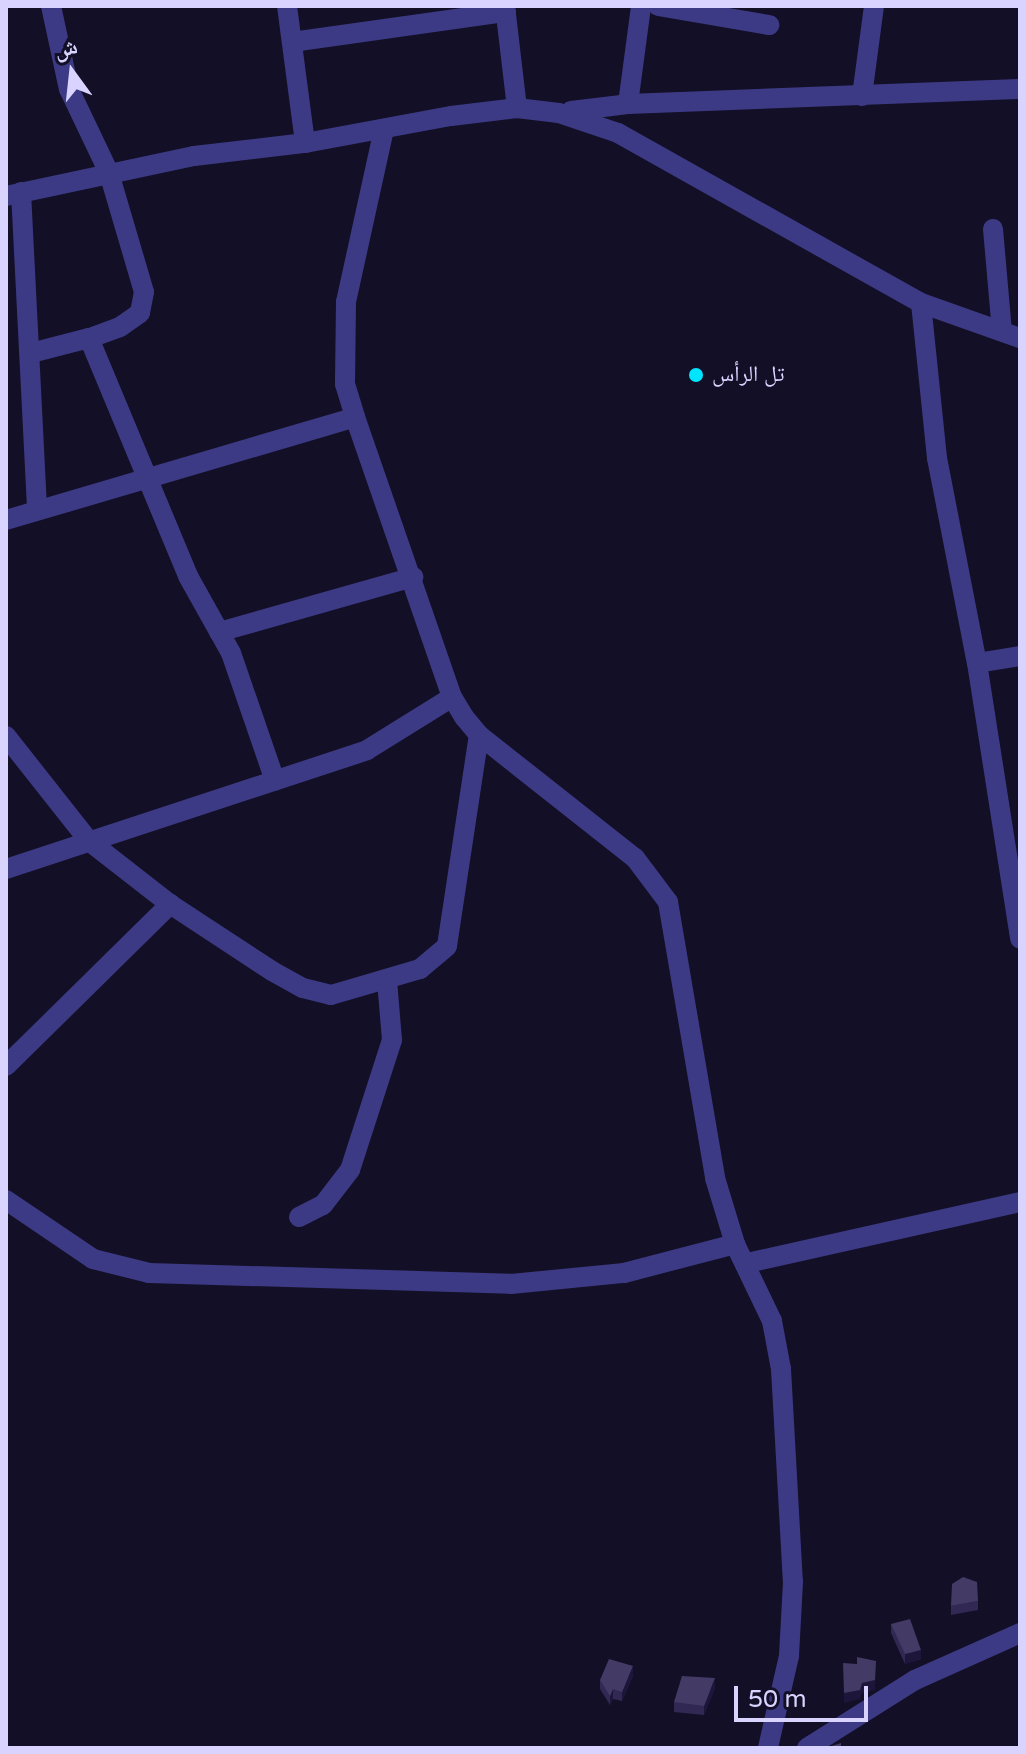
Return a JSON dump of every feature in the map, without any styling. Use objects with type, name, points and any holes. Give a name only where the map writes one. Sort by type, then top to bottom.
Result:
[{"type":"street","points":[[31,353],[120,327],[144,306],[138,260],[109,173],[69,89],[51,6]]},
{"type":"street","points":[[287,6],[305,143]]},
{"type":"street","points":[[628,104],[641,6]]},
{"type":"street","points":[[658,6],[769,25]]},
{"type":"street","points":[[862,96],[874,6]]},
{"type":"street","points":[[292,42],[506,9],[517,108]]},
{"type":"street","points":[[559,113],[628,104],[1020,89]]},
{"type":"street","points":[[37,510],[31,353],[14,194],[109,173],[517,108],[559,113],[618,133],[921,303],[1011,335],[993,229]]},
{"type":"street","points":[[384,129],[346,302],[345,384],[355,417],[413,577],[452,697],[479,735],[635,858],[668,902],[681,955],[705,1133],[735,1244],[747,1263],[772,1321],[781,1369],[793,1582],[789,1656],[768,1748]]},
{"type":"street","points":[[921,303],[937,458],[977,663],[1020,939]]},
{"type":"street","points":[[89,338],[188,576],[219,632],[275,781]]},
{"type":"street","points":[[6,520],[148,474],[355,417]]},
{"type":"street","points":[[219,632],[413,577]]},
{"type":"street","points":[[977,663],[1020,656]]},
{"type":"street","points":[[6,869],[367,750],[452,697]]},
{"type":"street","points":[[6,736],[89,841],[170,904],[317,993],[387,980],[420,969],[447,946],[479,735]]},
{"type":"street","points":[[6,1066],[170,904]]},
{"type":"street","points":[[299,1217],[323,1205],[350,1170],[392,1040],[387,980]]},
{"type":"street","points":[[6,1200],[93,1259],[149,1273],[511,1284],[624,1273],[735,1244]]},
{"type":"street","points":[[747,1263],[1020,1202]]},
{"type":"street","points":[[807,1748],[925,1675],[1020,1633]]},
{"type":"building","points":[[963,1577],[977,1582],[978,1601],[951,1606],[952,1584]]},
{"type":"building","points":[[910,1619],[921,1650],[905,1654],[891,1624]]},
{"type":"building","points":[[857,1657],[876,1661],[875,1680],[862,1683],[860,1690],[844,1693],[843,1663],[857,1664]]},
{"type":"building","points":[[609,1659],[633,1666],[622,1692],[613,1689],[610,1696],[600,1680]]},
{"type":"building","points":[[682,1676],[715,1678],[704,1706],[674,1702]]},
{"type":"place","name":"تل الرأس","points":[[696,375]]}]
